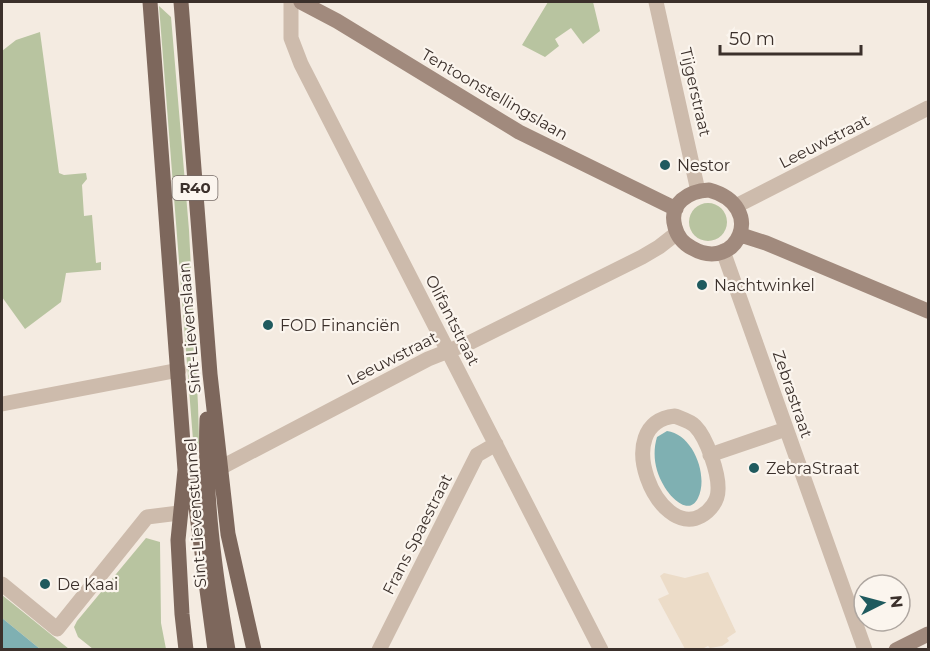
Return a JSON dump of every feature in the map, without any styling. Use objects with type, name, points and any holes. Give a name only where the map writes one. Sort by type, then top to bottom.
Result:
[{"type":"main road","name":"Sint-Lievenslaan","points":[[150,2],[185,470],[178,540],[186,650]]},
{"type":"main road","name":"Sint-Lievenslaan","points":[[181,2],[210,374],[220,468],[228,534],[254,650]]},
{"type":"main road","name":"Sint-Lievenstunnel","points":[[210,374],[206,439],[211,527],[228,650]]},
{"type":"main road","name":"Sint-Lievenstunnel","points":[[185,470],[195,500],[215,650]]},
{"type":"street","name":"Olifantstraat","points":[[291,2],[291,38],[301,64],[601,650]]},
{"type":"street","name":"Tentoonstellingslaan","points":[[301,2],[337,21],[519,132],[676,209]]},
{"type":"street","name":"Tijgerstraat","points":[[656,2],[698,191]]},
{"type":"street","name":"Leeuwstraat","points":[[736,206],[928,108]]},
{"type":"street","points":[[709,190],[729,198],[741,216],[741,235],[736,243],[723,251],[707,253],[696,251],[687,245],[677,233],[674,218],[679,201],[698,191],[709,190]]},
{"type":"street","name":"Leeuwstraat","points":[[220,468],[448,349],[471,342],[642,257],[677,233]]},
{"type":"street","points":[[741,235],[766,243],[928,311]]},
{"type":"street","name":"Zebrastraat","points":[[723,251],[865,650]]},
{"type":"street","points":[[2,404],[178,370]]},
{"type":"street","points":[[675,416],[695,426],[704,439],[710,455],[718,491],[715,502],[709,512],[699,518],[687,519],[676,516],[659,501],[648,480],[643,456],[647,434],[653,424],[663,418],[675,416]]},
{"type":"street","points":[[710,455],[786,429]]},
{"type":"street","name":"Frans Spaestraat","points":[[379,650],[477,455],[496,444]]},
{"type":"street","points":[[2,584],[57,629],[147,516],[179,513]]},
{"type":"street","points":[[897,650],[928,634]]},
{"type":"green space","points":[[548,2],[593,2],[600,31],[583,44],[571,28],[555,39],[559,46],[545,57],[522,45]]},
{"type":"green space","points":[[159,6],[171,17],[189,230],[198,405],[197,457],[193,440]]},
{"type":"green space","points":[[40,32],[59,173],[64,175],[86,173],[87,179],[82,185],[84,216],[92,215],[96,263],[101,262],[101,270],[66,273],[61,302],[25,329],[2,297],[2,51],[16,40]]},
{"type":"green space","points":[[708,203],[722,208],[727,222],[722,236],[708,241],[694,236],[689,222],[694,208]]},
{"type":"green space","points":[[146,538],[160,542],[161,623],[166,649],[93,649],[78,637],[74,627]]},
{"type":"green space","points":[[2,595],[69,649],[40,649],[2,618]]},
{"type":"shaded area","points":[[708,572],[736,632],[727,638],[729,641],[722,646],[685,649],[658,599],[669,594],[660,576],[664,573],[685,578]]},
{"type":"water","points":[[667,431],[684,440],[691,448],[700,468],[701,489],[698,498],[690,506],[675,500],[661,480],[657,468],[655,450],[657,437]]},
{"type":"water","points":[[2,618],[40,649],[2,649]]},
{"type":"place","name":"Nestor","points":[[665,165]]},
{"type":"place","name":"Nachtwinkel","points":[[702,285]]},
{"type":"place","name":"FOD Financiën","points":[[268,325]]},
{"type":"place","name":"ZebraStraat","points":[[754,468]]},
{"type":"place","name":"De Kaai","points":[[45,584]]}]
